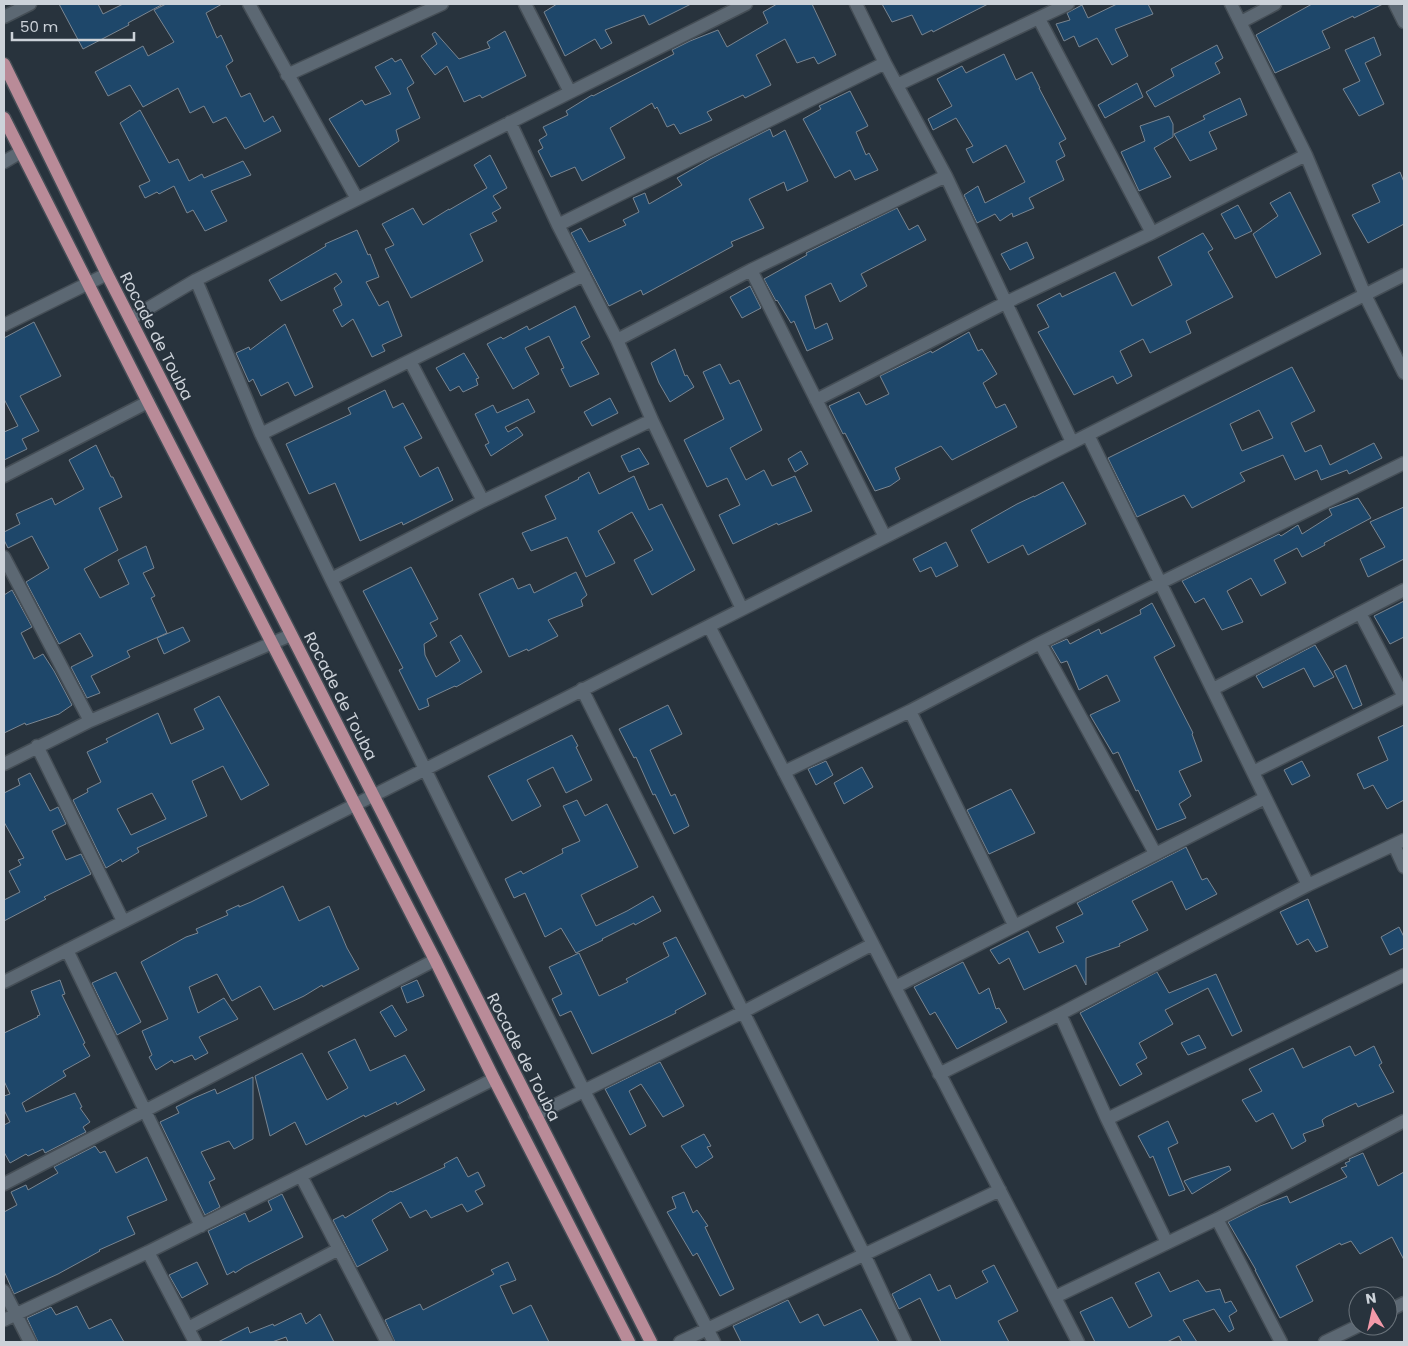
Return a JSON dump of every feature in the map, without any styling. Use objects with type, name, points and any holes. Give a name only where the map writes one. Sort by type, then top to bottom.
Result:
[{"type":"main road","name":"Rocade de Touba","points":[[4,64],[106,274],[651,1342]]},
{"type":"main road","points":[[4,118],[148,402],[356,804],[629,1342]]},
{"type":"street","points":[[4,17],[30,4]]},
{"type":"street","points":[[249,4],[357,199]]},
{"type":"street","points":[[287,75],[420,8],[442,4]]},
{"type":"street","points":[[525,4],[570,92]]},
{"type":"street","points":[[130,320],[196,280],[746,4]]},
{"type":"street","points":[[856,4],[884,63],[946,176],[1072,442]]},
{"type":"street","points":[[897,85],[1068,4]]},
{"type":"street","points":[[1231,4],[1306,155],[1365,294],[1404,373]]},
{"type":"street","points":[[1241,22],[1275,4]]},
{"type":"street","points":[[1395,4],[1404,22]]},
{"type":"street","points":[[1039,18],[1152,232]]},
{"type":"street","points":[[558,225],[884,63]]},
{"type":"street","points":[[510,122],[558,225],[617,340],[652,420],[742,609]]},
{"type":"street","points":[[4,162],[22,152]]},
{"type":"street","points":[[816,400],[1007,302],[1306,155]]},
{"type":"street","points":[[617,340],[751,270],[946,176]]},
{"type":"street","points":[[751,270],[885,537]]},
{"type":"street","points":[[4,325],[106,274]]},
{"type":"street","points":[[261,434],[584,275]]},
{"type":"street","points":[[4,982],[1404,275]]},
{"type":"street","points":[[196,280],[261,434],[424,770],[584,1091],[714,1342]]},
{"type":"street","points":[[410,361],[483,501]]},
{"type":"street","points":[[4,476],[148,402]]},
{"type":"street","points":[[331,579],[483,501],[652,420]]},
{"type":"street","points":[[1088,434],[1308,885]]},
{"type":"street","points":[[784,772],[910,711],[1160,582],[1404,464]]},
{"type":"street","points":[[5,561],[90,721]]},
{"type":"street","points":[[1212,689],[1404,590]]},
{"type":"street","points":[[1253,772],[1404,697],[1360,613]]},
{"type":"street","points":[[709,626],[1078,1342]]},
{"type":"street","points":[[4,764],[90,721],[291,634]]},
{"type":"street","points":[[1040,643],[1155,853]]},
{"type":"street","points":[[582,690],[864,1254],[904,1342]]},
{"type":"street","points":[[910,711],[1014,925]]},
{"type":"street","points":[[37,746],[123,921]]},
{"type":"street","points":[[895,987],[1265,798]]},
{"type":"street","points":[[940,1074],[1308,885],[1399,842],[1404,867]]},
{"type":"street","points":[[535,1116],[743,1012],[873,944]]},
{"type":"street","points":[[67,950],[201,1226]]},
{"type":"street","points":[[4,1184],[435,960]]},
{"type":"street","points":[[1107,1119],[1404,975]]},
{"type":"street","points":[[1060,1014],[1107,1119],[1167,1243]]},
{"type":"street","points":[[10,1317],[201,1226],[494,1079]]},
{"type":"street","points":[[1055,1298],[1217,1219],[1404,1121]]},
{"type":"street","points":[[301,1176],[387,1342]]},
{"type":"street","points":[[680,1342],[1000,1190]]},
{"type":"street","points":[[1217,1219],[1281,1342]]},
{"type":"street","points":[[188,1328],[339,1249]]},
{"type":"street","points":[[148,1252],[195,1342]]},
{"type":"street","points":[[4,1291],[10,1317],[30,1342]]},
{"type":"street","points":[[1325,1342],[1348,1331]]},
{"type":"building","points":[[59,4],[98,4],[103,14],[123,4],[163,4],[128,23],[129,25],[83,49]]},
{"type":"building","points":[[166,4],[222,4],[206,13],[217,38],[221,35],[233,61],[226,66],[241,97],[250,93],[264,122],[273,116],[281,131],[245,149],[226,117],[213,123],[204,106],[190,113],[178,88],[143,107],[130,85],[108,96],[95,72],[143,46],[148,56],[174,42],[154,10]]},
{"type":"building","points":[[557,4],[691,4],[649,25],[644,15],[605,30],[612,43],[601,49],[595,39],[565,56],[544,12]]},
{"type":"building","points":[[777,4],[812,4],[836,55],[818,64],[814,57],[797,63],[785,39],[756,55],[771,85],[745,98],[743,95],[707,112],[712,120],[680,134],[674,124],[667,127],[657,107],[655,109],[652,103],[610,128],[625,158],[582,181],[575,167],[551,177],[538,151],[543,148],[539,140],[547,135],[543,127],[568,115],[566,111],[592,95],[674,54],[672,50],[690,41],[718,30],[727,47],[768,23],[763,12]]},
{"type":"building","points":[[882,4],[988,4],[933,32],[932,30],[922,35],[912,15],[892,22]]},
{"type":"building","points":[[1117,4],[1148,4],[1153,14],[1115,29],[1128,56],[1112,65],[1097,38],[1079,47],[1074,36],[1064,41],[1056,24],[1070,20],[1067,13],[1082,5],[1088,18]]},
{"type":"building","points":[[1312,4],[1383,4],[1322,31],[1330,48],[1275,73],[1256,35]]},
{"type":"building","points":[[505,31],[526,76],[482,98],[480,95],[464,102],[447,66],[435,75],[421,56],[437,44],[432,34],[435,32],[459,59],[490,48],[487,42]]},
{"type":"building","points":[[1374,37],[1381,55],[1365,63],[1384,104],[1359,116],[1343,89],[1360,81],[1345,50]]},
{"type":"building","points":[[1217,45],[1223,58],[1215,63],[1220,73],[1155,107],[1146,92],[1174,76],[1171,69]]},
{"type":"building","points":[[1004,54],[1016,80],[1032,72],[1066,139],[1059,143],[1065,156],[1056,161],[1064,180],[1029,198],[1034,208],[1013,217],[1012,213],[1000,221],[995,214],[977,223],[964,195],[978,186],[985,203],[1025,182],[1006,145],[973,163],[966,149],[973,146],[956,118],[933,130],[928,119],[952,106],[937,79],[962,66],[966,73]]},
{"type":"building","points":[[392,58],[395,62],[401,59],[414,83],[407,88],[420,118],[396,130],[399,141],[359,167],[329,119],[362,100],[365,105],[391,94],[375,67]]},
{"type":"building","points":[[1137,83],[1143,97],[1105,118],[1098,105]]},
{"type":"building","points":[[850,91],[868,126],[856,132],[866,155],[869,153],[878,170],[855,180],[850,170],[835,178],[803,119],[821,109],[819,106]]},
{"type":"building","points":[[1240,98],[1247,115],[1209,132],[1217,149],[1190,161],[1174,134],[1205,119],[1203,116]]},
{"type":"building","points":[[140,110],[169,163],[178,159],[189,181],[202,174],[204,178],[243,161],[251,175],[211,191],[227,221],[205,231],[193,210],[187,213],[174,186],[159,194],[157,192],[145,198],[139,186],[150,181],[120,123]]},
{"type":"building","points":[[1169,116],[1173,124],[1173,137],[1154,148],[1171,177],[1139,191],[1121,152],[1145,141],[1140,126]]},
{"type":"building","points":[[770,129],[773,137],[785,130],[808,181],[787,191],[784,182],[749,199],[764,228],[731,242],[733,246],[643,295],[641,290],[609,306],[571,233],[581,228],[589,242],[626,225],[623,220],[639,212],[633,198],[645,193],[649,204],[682,185],[677,178]]},
{"type":"building","points":[[490,155],[507,188],[493,196],[501,208],[492,213],[497,221],[470,234],[483,261],[411,298],[385,249],[394,245],[382,224],[413,208],[423,225],[487,188],[474,165]]},
{"type":"building","points":[[1400,172],[1404,182],[1404,224],[1368,243],[1352,215],[1380,202],[1372,185]]},
{"type":"building","points":[[1290,192],[1321,254],[1276,278],[1253,234],[1278,216],[1270,203]]},
{"type":"building","points":[[1238,205],[1252,231],[1235,239],[1221,214]]},
{"type":"building","points":[[897,208],[909,230],[918,225],[926,240],[861,274],[867,286],[840,302],[831,283],[805,296],[815,329],[827,323],[833,339],[807,351],[794,321],[791,323],[764,279],[807,255],[806,253]]},
{"type":"building","points":[[357,230],[368,255],[370,254],[379,277],[366,282],[379,306],[388,301],[402,336],[382,345],[385,351],[372,357],[353,319],[342,327],[333,310],[342,305],[334,288],[342,282],[336,273],[281,301],[269,280],[326,246],[325,244]]},
{"type":"building","points":[[1203,233],[1213,249],[1208,252],[1233,297],[1186,321],[1191,333],[1150,353],[1143,339],[1120,351],[1132,376],[1117,384],[1113,376],[1074,395],[1038,332],[1049,327],[1037,305],[1060,293],[1062,297],[1115,272],[1132,306],[1172,285],[1158,257]]},
{"type":"building","points":[[1027,242],[1034,258],[1010,270],[1001,254]]},
{"type":"building","points":[[750,286],[761,308],[742,318],[730,297]]},
{"type":"building","points":[[575,306],[590,337],[581,342],[599,374],[570,387],[561,369],[564,368],[549,336],[525,348],[539,374],[513,389],[487,344],[501,337],[503,339],[527,326],[529,330]]},
{"type":"building","points":[[34,322],[61,376],[20,396],[39,431],[22,439],[27,449],[4,460],[4,432],[18,426],[4,399],[4,338]]},
{"type":"building","points":[[285,324],[313,387],[295,396],[288,382],[261,396],[253,379],[249,382],[236,353],[249,347],[250,350]]},
{"type":"building","points":[[969,332],[978,351],[982,349],[997,374],[983,383],[996,408],[1005,404],[1017,427],[952,460],[941,446],[895,468],[900,479],[890,486],[875,491],[829,406],[859,392],[866,405],[889,394],[880,376],[931,351],[932,353]]},
{"type":"building","points":[[675,349],[685,376],[687,375],[694,387],[670,402],[659,383],[651,363]]},
{"type":"building","points":[[464,353],[479,378],[476,379],[478,385],[463,392],[459,386],[450,391],[436,368]]},
{"type":"building","points":[[720,364],[730,384],[739,380],[762,430],[730,448],[746,480],[764,470],[772,486],[795,476],[812,511],[778,525],[777,523],[733,544],[719,515],[740,505],[727,478],[707,487],[684,440],[724,419],[703,372]]},
{"type":"building","points":[[1292,367],[1315,411],[1291,423],[1305,452],[1321,445],[1330,465],[1374,443],[1382,458],[1349,474],[1347,470],[1321,480],[1317,470],[1295,480],[1283,455],[1240,473],[1245,481],[1192,508],[1184,495],[1137,517],[1108,458]],"holes":[[[1259,410],[1273,438],[1242,451],[1230,424]]]},
{"type":"building","points":[[385,390],[393,408],[403,403],[422,438],[404,447],[420,477],[438,467],[453,500],[403,525],[402,522],[360,541],[335,483],[309,494],[286,444],[351,414],[348,408]]},
{"type":"building","points":[[610,398],[618,413],[592,426],[584,412]]},
{"type":"building","points":[[528,399],[535,412],[505,427],[508,432],[517,427],[523,435],[491,456],[485,445],[489,443],[475,414],[493,405],[497,413]]},
{"type":"building","points":[[96,445],[122,497],[99,508],[118,550],[84,569],[100,598],[129,584],[118,560],[146,546],[154,568],[143,573],[155,596],[151,598],[167,633],[127,651],[130,657],[91,676],[100,693],[87,698],[71,667],[93,656],[80,633],[59,644],[26,582],[49,568],[32,536],[8,548],[4,540],[4,532],[20,524],[16,514],[52,498],[55,505],[84,489],[69,460]]},
{"type":"building","points":[[639,448],[649,464],[629,472],[621,456]]},
{"type":"building","points":[[801,451],[808,464],[795,472],[788,459]]},
{"type":"building","points":[[589,472],[599,494],[634,476],[649,510],[662,504],[695,570],[652,595],[634,560],[653,550],[632,512],[598,531],[615,563],[586,577],[567,537],[531,551],[522,533],[556,519],[545,496]]},
{"type":"building","points":[[1063,482],[1086,524],[1028,555],[1023,545],[988,563],[971,530],[1017,504]]},
{"type":"building","points":[[1358,498],[1371,518],[1302,557],[1297,548],[1274,560],[1286,583],[1261,596],[1251,578],[1227,591],[1243,622],[1222,630],[1204,598],[1195,603],[1182,581],[1279,534],[1281,536],[1298,525],[1302,534],[1332,515],[1329,509]]},
{"type":"building","points":[[1404,507],[1404,559],[1368,577],[1360,559],[1385,547],[1370,522]]},
{"type":"building","points":[[946,542],[958,566],[936,577],[931,567],[920,572],[913,559]]},
{"type":"building","points":[[411,567],[438,619],[430,623],[437,636],[424,644],[425,655],[436,677],[460,661],[450,642],[461,635],[482,672],[456,687],[427,699],[429,706],[419,710],[399,670],[403,668],[363,591]]},
{"type":"building","points":[[576,572],[587,595],[581,600],[583,606],[548,620],[558,636],[528,651],[527,649],[509,657],[479,594],[513,578],[518,589],[530,584],[534,593]]},
{"type":"building","points":[[12,590],[32,627],[21,633],[34,659],[43,654],[72,705],[59,714],[26,725],[25,723],[4,733],[4,595]]},
{"type":"building","points":[[1404,601],[1404,637],[1390,644],[1374,616]]},
{"type":"building","points":[[1152,603],[1175,646],[1154,657],[1193,733],[1202,761],[1179,771],[1191,796],[1179,804],[1186,818],[1157,830],[1118,752],[1113,754],[1090,715],[1120,701],[1107,675],[1079,690],[1067,661],[1061,663],[1051,646],[1067,639],[1070,644],[1099,629],[1101,634],[1141,614],[1140,610]]},
{"type":"building","points":[[183,627],[190,641],[164,654],[157,638]]},
{"type":"building","points":[[1315,645],[1334,677],[1314,687],[1304,668],[1263,688],[1256,676]]},
{"type":"building","points":[[1346,665],[1362,705],[1353,709],[1334,671]]},
{"type":"building","points":[[219,696],[269,785],[241,800],[223,766],[192,781],[207,816],[137,848],[139,852],[122,862],[121,859],[106,868],[73,800],[88,792],[87,789],[101,782],[87,752],[108,742],[106,739],[158,713],[171,744],[204,729],[194,709]],"holes":[[[152,793],[166,819],[131,835],[117,809]]]},
{"type":"building","points":[[668,705],[682,734],[650,750],[671,796],[675,794],[689,826],[674,834],[655,794],[653,795],[636,757],[634,758],[619,729]]},
{"type":"building","points":[[1404,725],[1404,800],[1387,809],[1373,785],[1364,789],[1357,774],[1388,760],[1378,737]]},
{"type":"building","points":[[572,735],[592,780],[566,793],[553,767],[527,780],[541,806],[512,821],[488,776]]},
{"type":"building","points":[[826,761],[833,775],[816,785],[808,769]]},
{"type":"building","points":[[1302,761],[1310,776],[1292,785],[1284,770]]},
{"type":"building","points":[[862,767],[873,787],[844,804],[834,783]]},
{"type":"building","points":[[30,773],[50,811],[58,807],[66,824],[52,831],[66,860],[81,854],[91,874],[44,897],[46,899],[4,921],[4,900],[20,892],[9,871],[21,865],[18,860],[24,858],[4,822],[4,793],[20,785],[18,779]]},
{"type":"building","points":[[1011,789],[1035,833],[989,854],[967,810]]},
{"type":"building","points":[[577,800],[585,816],[607,804],[638,867],[581,895],[596,926],[653,896],[661,911],[576,953],[561,928],[545,937],[525,893],[514,898],[505,879],[521,871],[523,874],[563,853],[562,849],[580,841],[563,806]]},
{"type":"building","points":[[1186,847],[1202,880],[1207,878],[1217,894],[1186,910],[1172,881],[1132,901],[1148,930],[1119,944],[1120,946],[1086,958],[1086,985],[1076,965],[1024,990],[1009,958],[999,964],[990,950],[1028,931],[1039,953],[1064,942],[1056,927],[1083,914],[1077,903]]},
{"type":"building","points":[[283,886],[299,921],[329,906],[347,948],[359,969],[323,987],[322,985],[274,1010],[260,986],[232,1001],[217,974],[189,987],[198,1013],[224,998],[238,1019],[199,1037],[208,1053],[195,1060],[192,1055],[174,1063],[172,1060],[156,1070],[149,1057],[152,1055],[142,1031],[168,1019],[141,962],[186,937],[198,933],[196,929],[228,915],[226,911],[251,902]]},
{"type":"building","points":[[1308,899],[1328,947],[1316,952],[1308,939],[1297,945],[1280,912]]},
{"type":"building","points":[[1399,927],[1404,937],[1404,948],[1390,955],[1381,937]]},
{"type":"building","points":[[676,937],[706,994],[675,1011],[676,1013],[592,1054],[571,1011],[560,1016],[552,999],[562,994],[549,967],[579,953],[599,996],[628,982],[626,979],[669,956],[663,943]]},
{"type":"building","points":[[963,962],[979,994],[989,988],[996,1009],[999,1008],[1007,1022],[957,1049],[935,1012],[930,1015],[914,987]]},
{"type":"building","points":[[116,972],[141,1022],[117,1035],[92,983]]},
{"type":"building","points":[[1157,972],[1169,993],[1216,974],[1242,1031],[1232,1036],[1208,988],[1165,1010],[1173,1024],[1139,1043],[1147,1058],[1136,1064],[1142,1074],[1120,1086],[1080,1013]]},
{"type":"building","points":[[60,980],[65,994],[62,995],[90,1056],[63,1071],[66,1076],[22,1103],[26,1112],[75,1093],[82,1107],[80,1108],[90,1122],[83,1127],[86,1132],[45,1153],[43,1149],[28,1156],[26,1154],[10,1163],[4,1152],[4,1125],[10,1122],[4,1110],[4,1096],[10,1094],[4,1081],[4,1033],[40,1015],[31,991]]},
{"type":"building","points":[[417,980],[424,996],[407,1003],[401,987]]},
{"type":"building","points":[[392,1005],[407,1030],[395,1037],[380,1012]]},
{"type":"building","points":[[1199,1035],[1206,1048],[1188,1055],[1181,1043]]},
{"type":"building","points":[[355,1039],[370,1071],[405,1055],[425,1090],[397,1105],[396,1102],[365,1117],[364,1115],[306,1145],[295,1122],[270,1136],[255,1076],[302,1053],[327,1100],[348,1088],[328,1052]]},
{"type":"building","points":[[1350,1046],[1355,1056],[1374,1046],[1382,1063],[1379,1065],[1394,1092],[1358,1107],[1356,1103],[1326,1117],[1322,1120],[1324,1126],[1303,1134],[1306,1141],[1292,1149],[1273,1113],[1256,1122],[1242,1100],[1262,1091],[1249,1069],[1293,1048],[1303,1068]]},
{"type":"building","points":[[660,1062],[684,1106],[663,1117],[641,1084],[629,1091],[646,1126],[630,1135],[605,1089]]},
{"type":"building","points":[[253,1077],[253,1139],[234,1149],[229,1141],[201,1152],[215,1179],[209,1182],[220,1207],[205,1215],[160,1122],[179,1113],[176,1107],[194,1098],[215,1089],[217,1094]]},
{"type":"building","points":[[1168,1121],[1178,1143],[1168,1148],[1185,1190],[1169,1196],[1153,1156],[1150,1158],[1138,1136]]},
{"type":"building","points":[[704,1134],[711,1146],[707,1147],[713,1157],[696,1168],[681,1146]]},
{"type":"building","points":[[95,1146],[100,1153],[105,1151],[116,1173],[147,1157],[167,1200],[127,1217],[135,1234],[99,1250],[58,1274],[14,1294],[4,1271],[4,1212],[17,1205],[11,1192],[26,1185],[28,1190],[58,1173],[54,1167]]},
{"type":"building","points":[[1363,1153],[1378,1186],[1404,1172],[1404,1260],[1392,1237],[1360,1254],[1351,1241],[1341,1245],[1340,1243],[1296,1266],[1313,1301],[1280,1318],[1256,1270],[1228,1222],[1260,1206],[1287,1196],[1290,1203],[1347,1177],[1341,1168],[1347,1166],[1345,1163],[1350,1161],[1349,1159]]},
{"type":"building","points":[[457,1157],[468,1177],[478,1172],[485,1186],[475,1191],[483,1204],[467,1212],[462,1204],[431,1218],[426,1210],[410,1218],[401,1202],[372,1220],[388,1250],[357,1267],[333,1220],[343,1215],[345,1218],[391,1191],[445,1167],[444,1164]]},
{"type":"building","points":[[1229,1166],[1231,1170],[1192,1194],[1184,1181],[1191,1178]]},
{"type":"building","points":[[684,1192],[693,1213],[697,1210],[708,1226],[705,1227],[734,1289],[720,1296],[697,1253],[693,1256],[667,1212],[676,1208],[672,1197]]},
{"type":"building","points":[[282,1194],[303,1237],[235,1273],[234,1271],[227,1275],[208,1231],[245,1213],[249,1222],[272,1210],[268,1201]]},
{"type":"building","points":[[197,1262],[208,1284],[182,1298],[169,1275]]},
{"type":"building","points":[[508,1262],[516,1280],[500,1286],[513,1314],[531,1305],[549,1342],[395,1342],[385,1320],[420,1304],[423,1310],[494,1274],[491,1270]]},
{"type":"building","points":[[994,1265],[1018,1311],[998,1321],[1009,1342],[941,1342],[920,1298],[899,1309],[892,1294],[930,1274],[938,1291],[950,1285],[956,1299],[988,1282],[982,1271]]},
{"type":"building","points":[[1159,1272],[1170,1292],[1198,1280],[1206,1292],[1220,1289],[1225,1303],[1231,1301],[1237,1311],[1229,1316],[1234,1329],[1229,1332],[1214,1309],[1183,1320],[1197,1342],[1182,1342],[1179,1336],[1167,1342],[1095,1342],[1080,1312],[1112,1297],[1129,1328],[1152,1316],[1135,1283]]},
{"type":"building","points":[[788,1300],[800,1323],[818,1314],[824,1326],[861,1309],[879,1342],[741,1342],[733,1326]]},
{"type":"building","points":[[77,1306],[89,1329],[111,1319],[124,1342],[38,1342],[27,1318],[51,1307],[56,1315]]},
{"type":"building","points":[[301,1313],[306,1324],[320,1314],[334,1342],[288,1342],[286,1337],[272,1342],[218,1342],[248,1327],[250,1333],[273,1324],[274,1326]]}]
